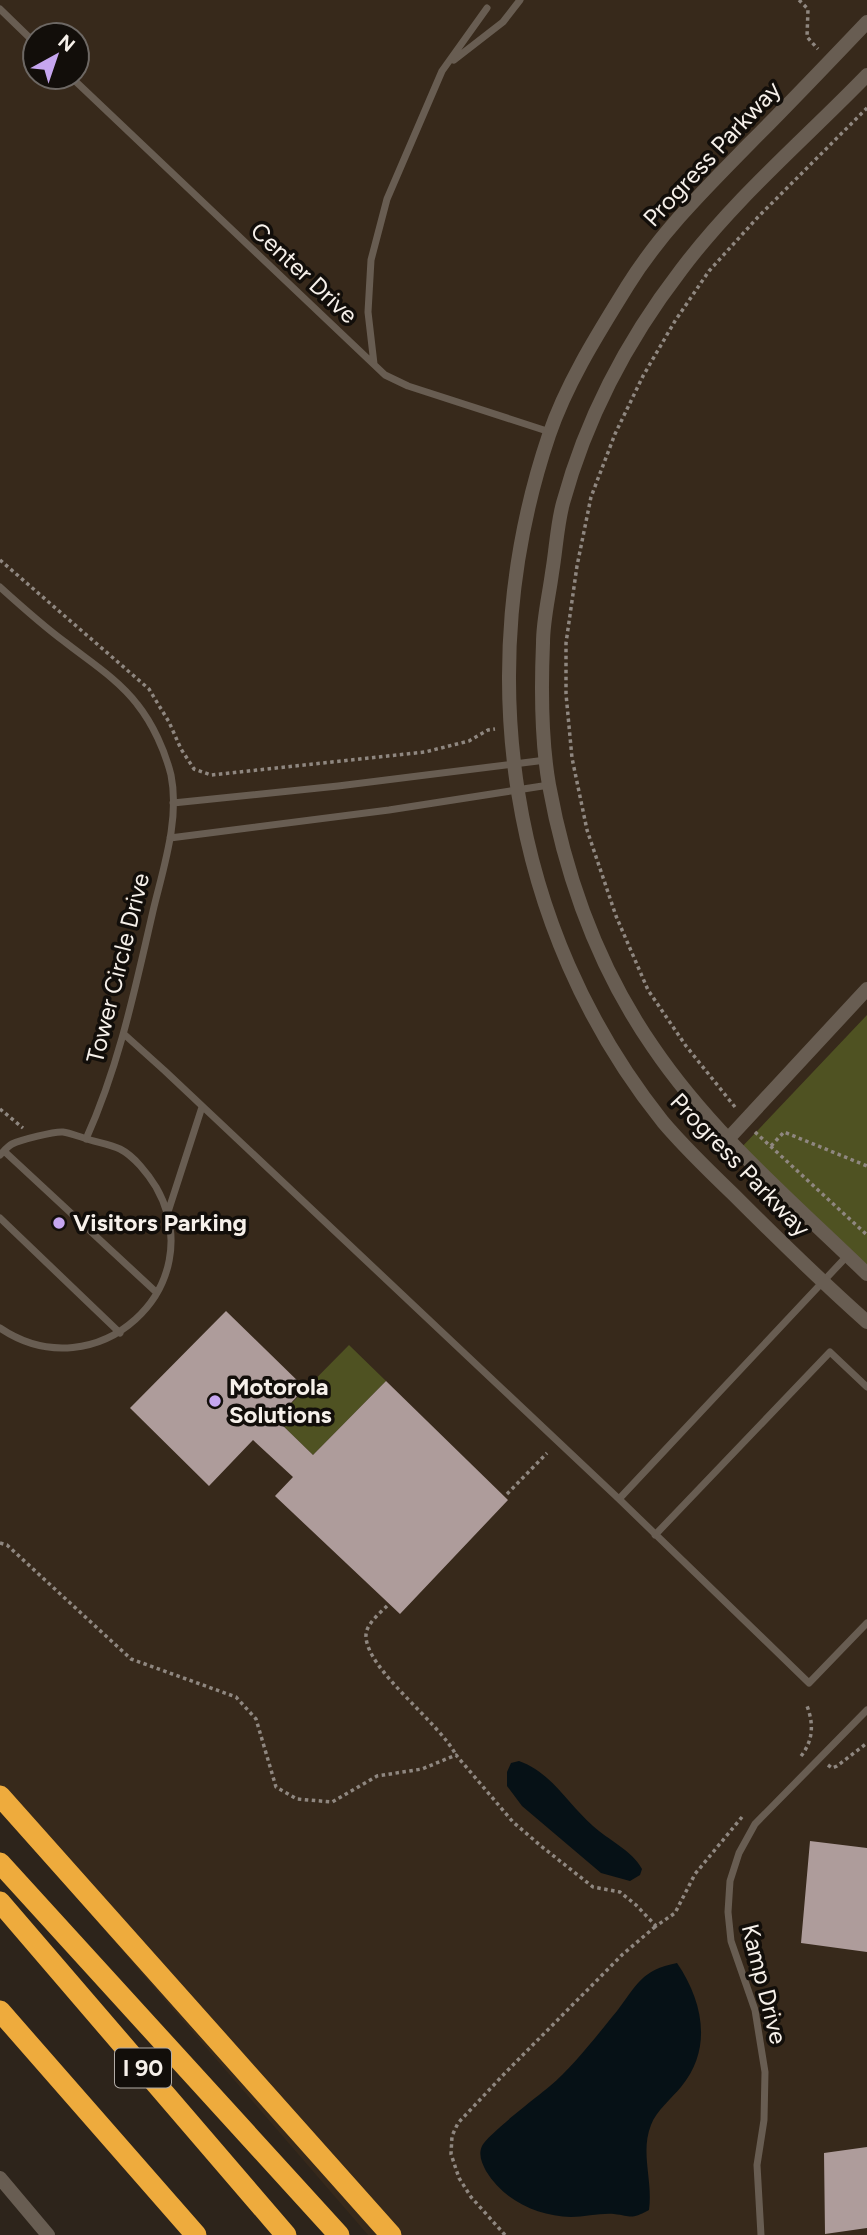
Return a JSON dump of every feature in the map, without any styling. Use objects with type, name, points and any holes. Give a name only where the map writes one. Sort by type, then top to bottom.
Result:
[{"type":"highway","points":[[0,1796],[391,2235]]},
{"type":"highway","points":[[0,1863],[339,2235]]},
{"type":"highway","name":"I 90","points":[[0,1902],[286,2235]]},
{"type":"highway","name":"I 90","points":[[0,2011],[196,2235]]},
{"type":"street","name":"Progress Parkway","points":[[865,28],[688,206],[630,281],[577,372],[550,432],[525,522],[507,659],[517,790],[543,903],[562,953],[611,1046],[656,1112],[687,1148],[822,1282],[867,1322]]},
{"type":"street","name":"Progress Parkway","points":[[867,75],[743,198],[681,270],[623,357],[592,420],[562,505],[542,640],[549,785],[578,900],[602,957],[652,1046],[679,1083],[728,1139],[867,1274]]},
{"type":"street","points":[[728,1139],[867,989]]},
{"type":"street","points":[[0,2178],[48,2235]]},
{"type":"lane","points":[[445,66],[503,22],[520,0]]},
{"type":"lane","points":[[374,365],[368,312],[372,260],[387,199],[445,66],[488,8]]},
{"type":"lane","points":[[0,9],[21,29]]},
{"type":"lane","name":"Center Drive","points":[[86,91],[386,375],[408,386],[550,432]]},
{"type":"lane","name":"Tower Circle Drive","points":[[0,587],[42,625],[111,678],[137,703],[159,740],[171,776],[173,803],[170,838],[125,1035],[104,1099],[86,1139]]},
{"type":"lane","points":[[173,803],[546,760]]},
{"type":"lane","points":[[170,838],[389,810],[549,785]]},
{"type":"lane","points":[[125,1035],[618,1499],[809,1683],[867,1623]]},
{"type":"lane","points":[[168,1212],[202,1107]]},
{"type":"lane","points":[[0,1328],[17,1339],[51,1349],[87,1346],[120,1333],[147,1309],[164,1278],[171,1243],[168,1212],[148,1175],[121,1150],[61,1132],[11,1144],[2,1153],[156,1292]]},
{"type":"lane","points":[[0,1218],[120,1333]]},
{"type":"lane","points":[[618,1499],[848,1255]]},
{"type":"lane","points":[[655,1535],[830,1352],[867,1387]]},
{"type":"lane","name":"Kamp Drive","points":[[761,2235],[757,2165],[764,2120],[765,2072],[755,2010],[731,1941],[727,1912],[730,1881],[739,1853],[755,1824],[867,1710]]},
{"type":"path","points":[[799,0],[808,9],[807,37],[813,44]]},
{"type":"path","points":[[867,108],[758,217],[709,271],[675,321],[643,376],[615,434],[591,497],[577,566],[566,643],[566,694],[572,758],[587,830],[615,916],[648,990],[686,1046],[745,1120],[867,1235]]},
{"type":"path","points":[[0,560],[149,689],[194,769],[211,775],[425,752],[469,741],[488,730]]},
{"type":"path","points":[[0,1109],[36,1138]]},
{"type":"path","points":[[771,1146],[784,1132],[867,1166]]},
{"type":"path","points":[[507,1494],[547,1452]]},
{"type":"path","points":[[0,1543],[7,1545],[131,1659],[236,1697],[256,1719],[276,1787],[297,1799],[332,1802],[377,1776],[422,1769],[456,1755]]},
{"type":"path","points":[[387,1606],[368,1626],[366,1637],[371,1652],[389,1679],[425,1714],[513,1822],[593,1887],[620,1892],[656,1926]]},
{"type":"path","points":[[801,1756],[811,1738],[812,1726],[807,1706]]},
{"type":"path","points":[[505,2235],[471,2197],[459,2178],[450,2154],[455,2130],[506,2072],[622,1954],[675,1913],[695,1874],[747,1812]]},
{"type":"shaded area","points":[[0,0],[867,0],[867,2235],[368,2235],[0,1809]]},
{"type":"shaded area","points":[[519,1761],[541,1773],[593,1826],[632,1856],[642,1869],[640,1875],[630,1881],[601,1873],[522,1806],[507,1786],[507,1772],[511,1763]]},
{"type":"shaded area","points":[[677,1963],[698,2009],[701,2041],[691,2072],[651,2125],[647,2146],[649,2210],[631,2216],[559,2216],[534,2210],[502,2191],[486,2171],[480,2156],[486,2140],[567,2070],[647,1974]]},
{"type":"green space","points":[[867,1015],[867,1274],[739,1150]]},
{"type":"green space","points":[[349,1345],[386,1381],[313,1455],[276,1419]]},
{"type":"building","points":[[226,1311],[305,1388],[276,1419],[313,1455],[386,1381],[508,1500],[400,1614],[275,1496],[293,1477],[253,1440],[209,1486],[130,1408]]},
{"type":"building","points":[[810,1841],[867,1848],[867,1952],[801,1943]]},
{"type":"building","points":[[867,2147],[867,2228],[825,2234],[824,2153]]},
{"type":"place","name":"Visitors Parking","points":[[59,1223]]},
{"type":"place","name":"Motorola Solutions","points":[[215,1401]]}]
